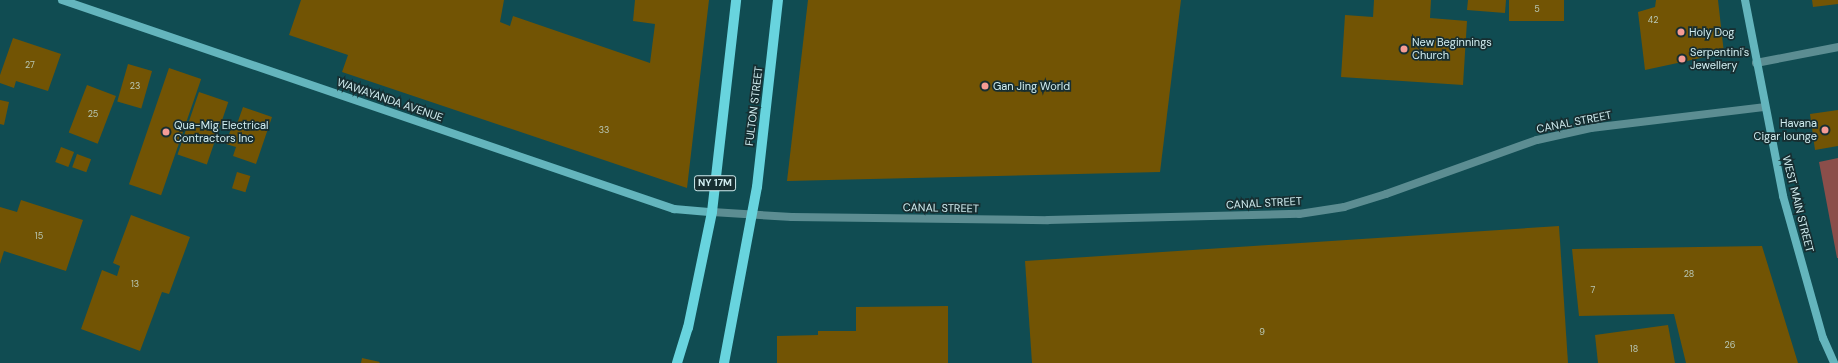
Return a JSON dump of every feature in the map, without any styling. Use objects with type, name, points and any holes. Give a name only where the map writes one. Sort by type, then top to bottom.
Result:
[{"type":"main road","name":"NY 17M","points":[[677,363],[688,328],[712,212],[736,0]]},
{"type":"main road","name":"FULTON STREET","points":[[724,363],[757,187],[778,0]]},
{"type":"street","name":"WAWAYANDA AVENUE","points":[[62,0],[674,209],[712,212]]},
{"type":"street","name":"WEST MAIN STREET","points":[[1745,0],[1764,107],[1783,196],[1823,338],[1834,363]]},
{"type":"street","points":[[1756,63],[1838,47]]},
{"type":"street","name":"CANAL STREET","points":[[751,214],[792,218],[1048,220],[1299,214],[1344,207],[1386,194],[1537,140],[1591,128],[1764,107]]},
{"type":"street","points":[[712,212],[751,214]]},
{"type":"shaded area","points":[[1838,158],[1838,258],[1837,258],[1819,162]]},
{"type":"building","points":[[301,0],[504,0],[500,22],[510,26],[513,16],[650,63],[655,24],[633,21],[635,0],[709,0],[687,188],[342,72],[348,55],[289,35]]},
{"type":"building","name":"Gan Jing World","points":[[808,0],[1181,0],[1160,172],[787,181]]},
{"type":"building","name":"New Beginnings Church","points":[[1374,0],[1431,0],[1430,18],[1467,21],[1463,85],[1341,77],[1345,15],[1373,17]]},
{"type":"building","points":[[1468,0],[1506,0],[1505,13],[1467,10]]},
{"type":"building","points":[[1509,0],[1564,0],[1564,21],[1509,21]]},
{"type":"building","name":"Holy Dog","points":[[1656,0],[1718,0],[1724,53],[1645,70],[1638,12],[1655,7]]},
{"type":"building","points":[[1812,0],[1838,0],[1838,4],[1813,7]]},
{"type":"building","points":[[13,38],[61,54],[48,91],[16,81],[14,88],[0,83],[0,75]]},
{"type":"building","points":[[128,64],[152,71],[141,108],[117,101]]},
{"type":"building","name":"Qua-Mig Electrical Contractors Inc","points":[[169,68],[201,79],[161,195],[129,184]]},
{"type":"building","points":[[87,85],[116,96],[98,144],[69,133]]},
{"type":"building","points":[[199,92],[228,102],[207,164],[178,154]]},
{"type":"building","points":[[0,100],[9,102],[4,125],[0,124]]},
{"type":"building","points":[[243,107],[272,117],[256,164],[233,156],[236,147],[226,144],[233,122],[237,124]]},
{"type":"building","name":"Havana Cigar lounge","points":[[1838,110],[1838,146],[1815,150],[1810,114]]},
{"type":"building","points":[[61,147],[74,152],[68,167],[55,162]]},
{"type":"building","points":[[77,154],[91,159],[86,172],[72,167]]},
{"type":"building","points":[[237,172],[250,176],[245,192],[232,188]]},
{"type":"building","points":[[21,200],[83,220],[66,271],[4,251],[0,264],[0,207],[17,212]]},
{"type":"building","points":[[131,215],[190,237],[169,294],[162,292],[140,351],[81,329],[102,270],[117,276],[120,266],[113,263]]},
{"type":"building","points":[[1559,226],[1568,363],[1032,363],[1025,261]]},
{"type":"building","points":[[1762,246],[1798,363],[1686,363],[1674,314],[1579,316],[1572,249]]},
{"type":"building","points":[[948,306],[948,363],[777,363],[777,336],[818,335],[818,331],[856,331],[856,307]]},
{"type":"building","points":[[1668,325],[1675,363],[1598,363],[1595,335]]},
{"type":"building","points":[[362,358],[380,362],[361,363]]},
{"type":"place","name":"Holy Dog","points":[[1681,32]]},
{"type":"place","name":"New Beginnings Church","points":[[1404,49]]},
{"type":"place","name":"Serpentini's Jewellery","points":[[1682,59]]},
{"type":"place","name":"Gan Jing World","points":[[985,86]]},
{"type":"place","name":"Havana Cigar lounge","points":[[1825,130]]},
{"type":"place","name":"Qua-Mig Electrical Contractors Inc","points":[[166,132]]}]
